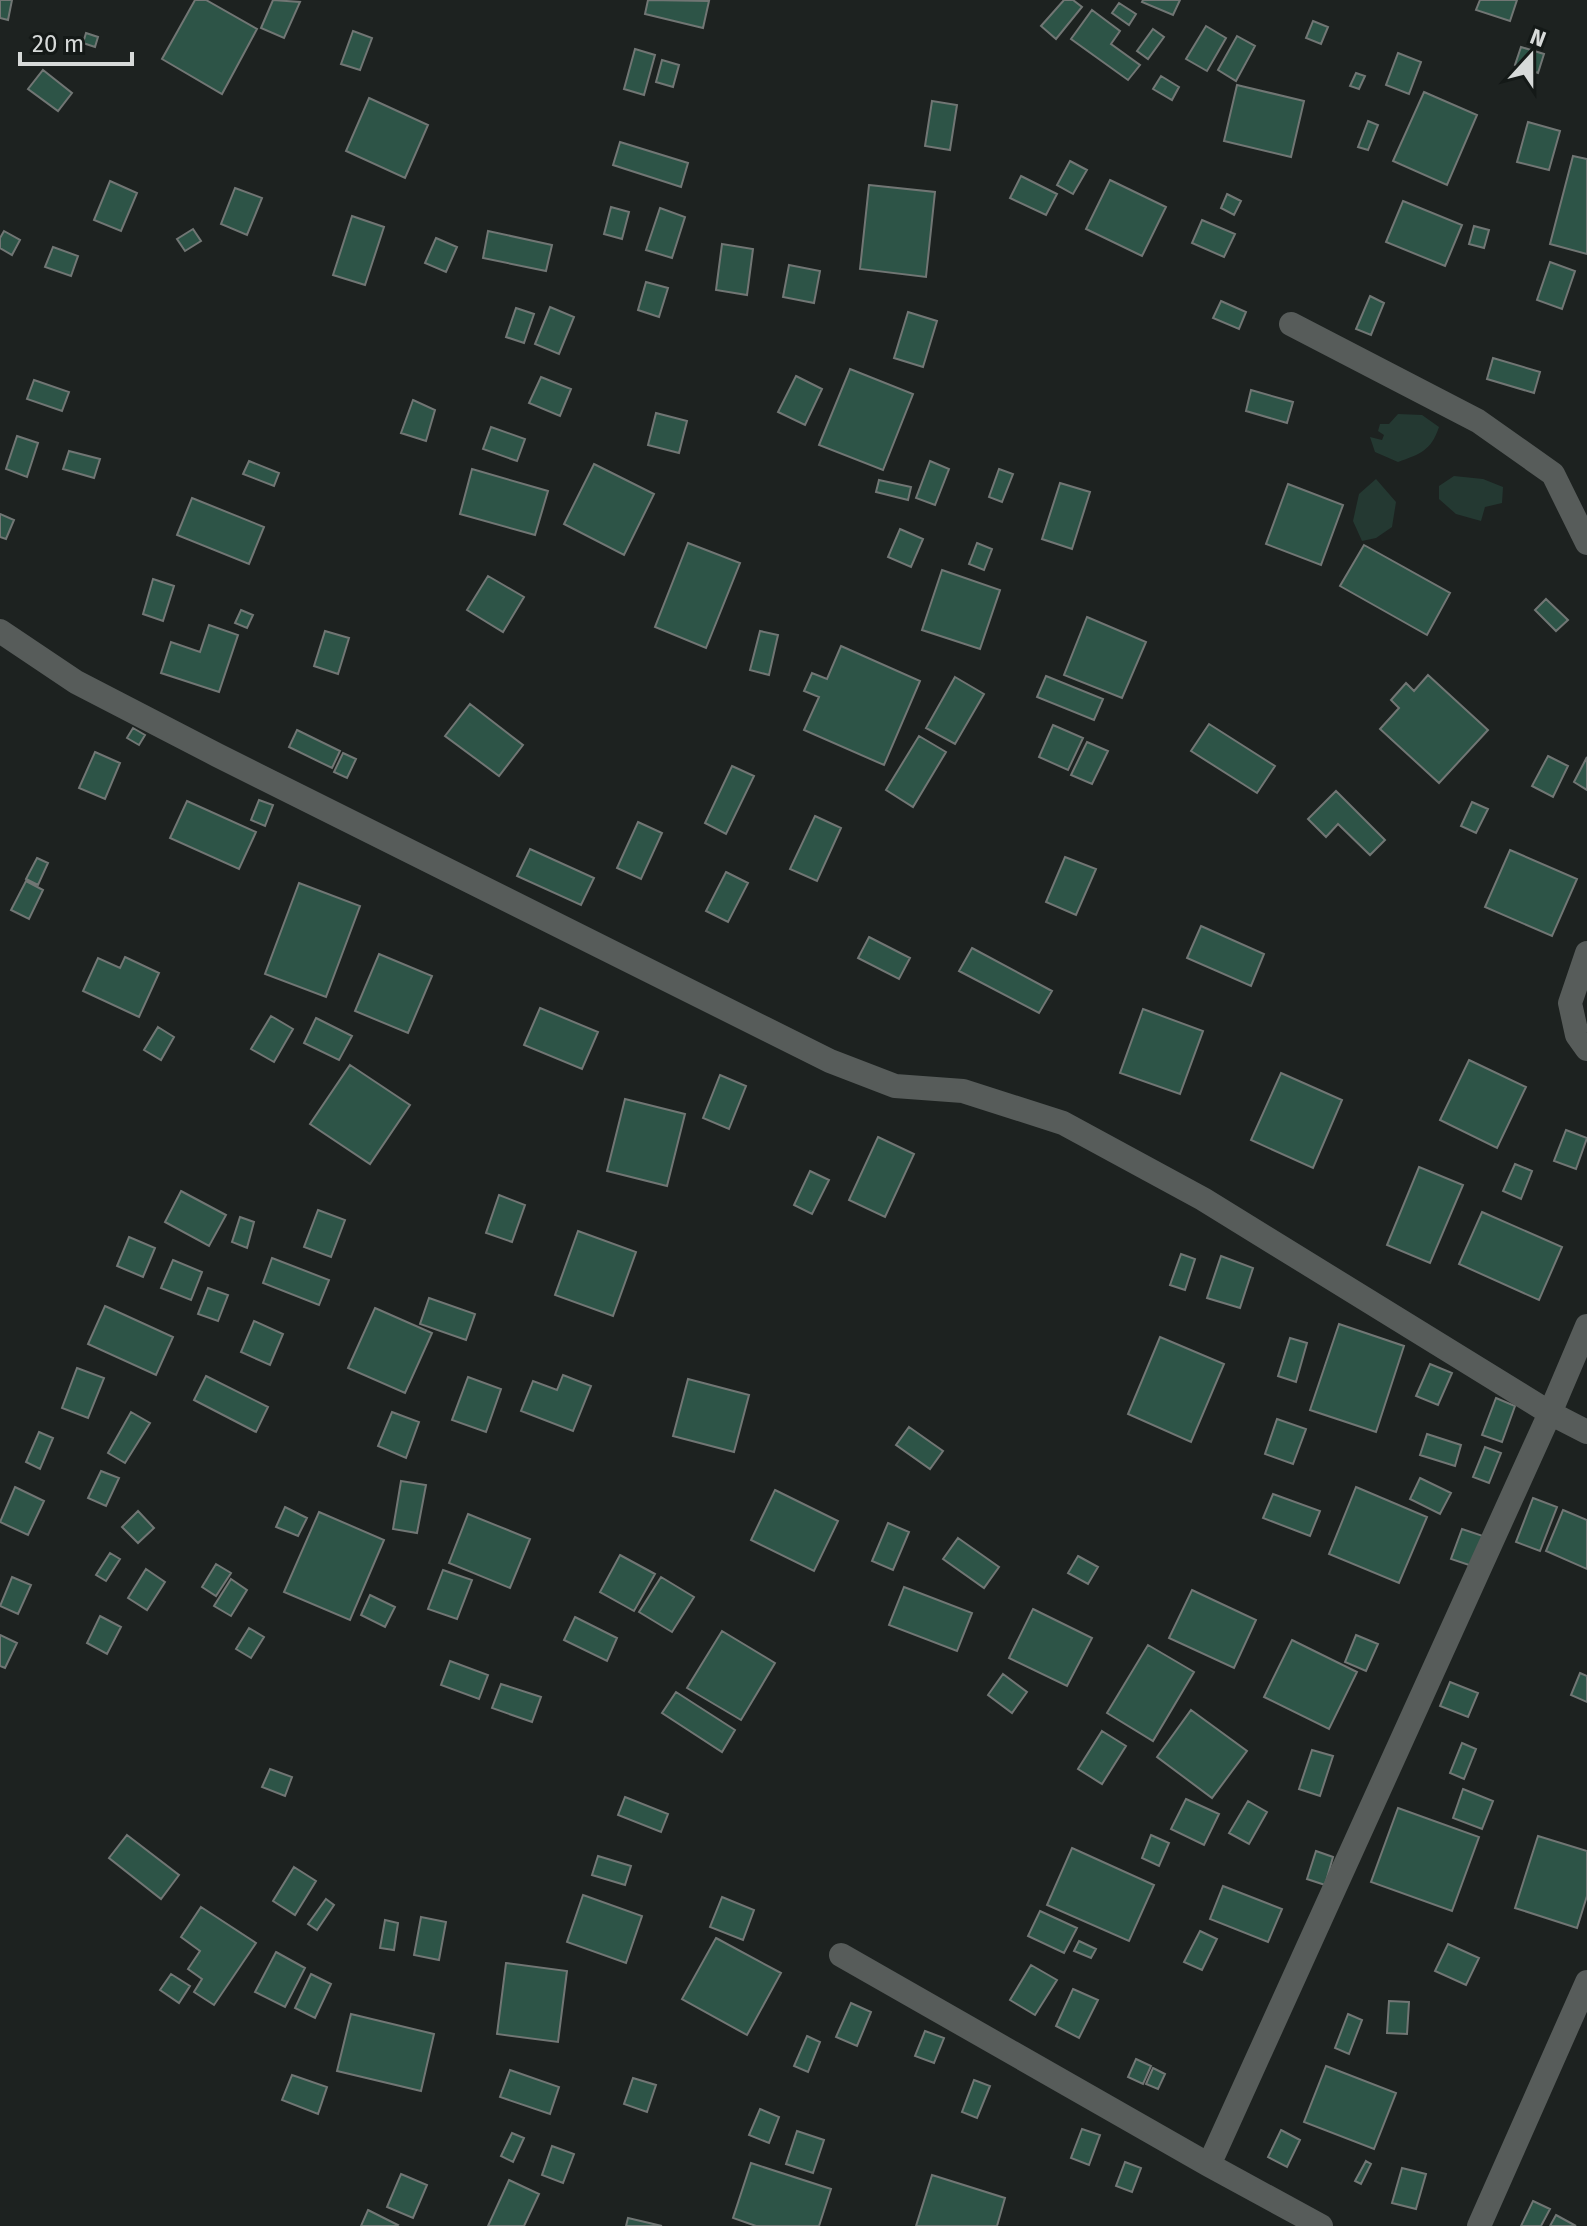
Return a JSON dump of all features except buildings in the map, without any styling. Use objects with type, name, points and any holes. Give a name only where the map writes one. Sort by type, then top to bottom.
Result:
[{"type":"street","points":[[1291,324],[1478,421],[1553,474],[1587,543]]},
{"type":"street","points":[[0,631],[76,682],[830,1061],[895,1086],[963,1091],[1063,1123],[1203,1199],[1550,1413],[1587,1432]]},
{"type":"street","points":[[1587,953],[1570,1003],[1577,1035],[1587,1049]]},
{"type":"street","points":[[1209,2165],[1587,1326]]},
{"type":"street","points":[[841,1955],[1321,2226]]},
{"type":"street","points":[[1479,2226],[1587,1982]]},
{"type":"green space","points":[[1398,414],[1422,415],[1439,427],[1424,450],[1398,462],[1375,452],[1370,437],[1382,440],[1384,435],[1378,431],[1380,424],[1389,424]]},
{"type":"green space","points":[[1454,476],[1483,479],[1503,487],[1502,503],[1485,507],[1481,521],[1456,514],[1439,499],[1439,486]]},
{"type":"green space","points":[[1376,479],[1396,502],[1392,527],[1376,538],[1362,541],[1353,521],[1359,494]]}]
